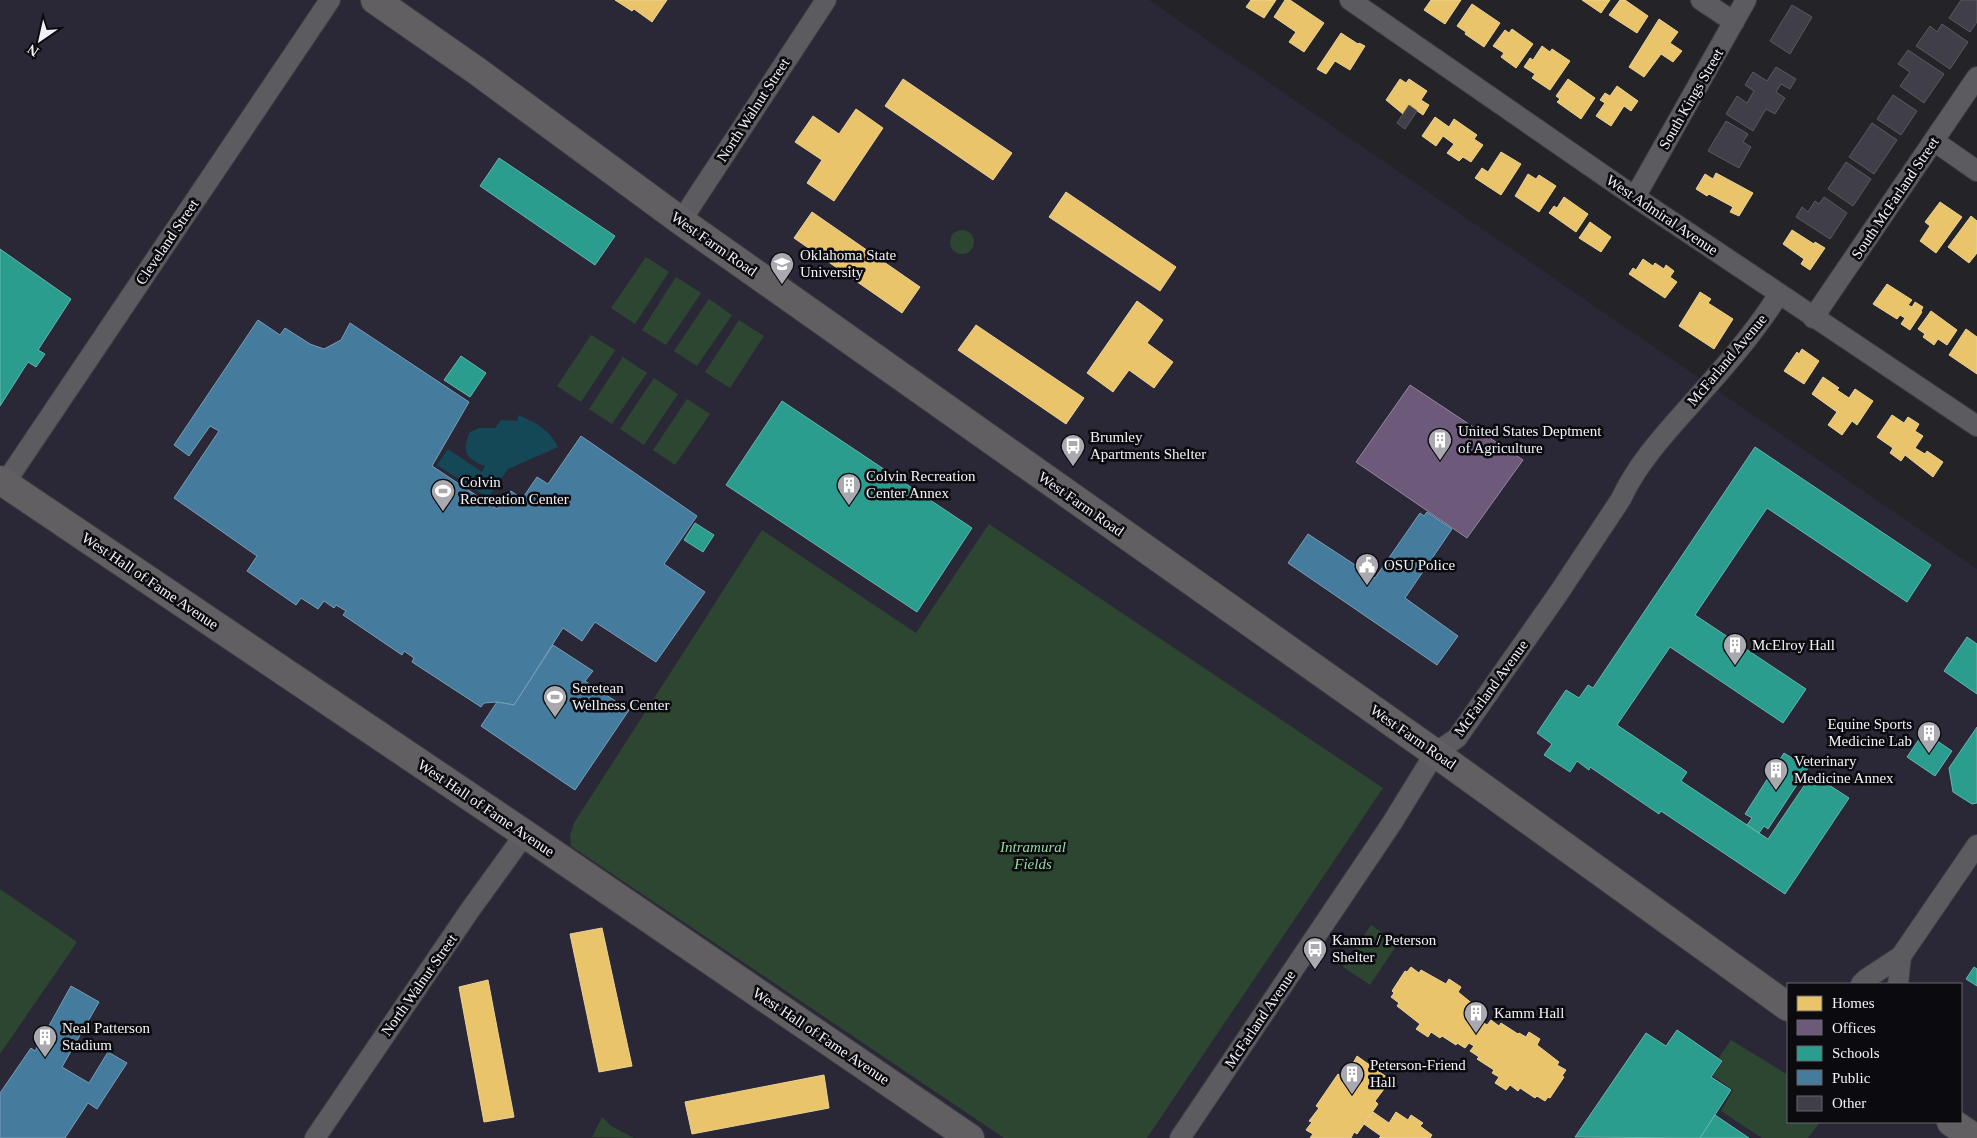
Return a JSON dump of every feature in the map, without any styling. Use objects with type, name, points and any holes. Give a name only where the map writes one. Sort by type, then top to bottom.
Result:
[{"type":"street","name":"Cleveland Street","points":[[2,482],[330,0]]},
{"type":"street","name":"West Farm Road","points":[[375,0],[477,71],[681,221],[1435,753],[1787,1007]]},
{"type":"street","name":"North Walnut Street","points":[[681,221],[826,0]]},
{"type":"street","name":"West Admiral Avenue","points":[[1350,0],[1813,318],[1977,426]]},
{"type":"street","points":[[1701,0],[1734,22]]},
{"type":"street","name":"South Kings Street","points":[[1635,197],[1746,0]]},
{"type":"street","name":"South McFarland Street","points":[[1813,318],[1977,77]]},
{"type":"street","points":[[1934,141],[1977,171]]},
{"type":"street","name":"McFarland Avenue","points":[[1180,1138],[1392,823],[1435,753],[1457,738],[1558,594],[1642,464],[1753,334],[1779,294]]},
{"type":"street","name":"West Hall of Fame Avenue","points":[[2,482],[525,834],[970,1138]]},
{"type":"street","name":"North Walnut Street","points":[[316,1138],[470,910],[525,834]]},
{"type":"street","points":[[1862,983],[1866,978],[1901,956],[1977,845]]},
{"type":"street","points":[[1898,983],[1901,956]]},
{"type":"street","points":[[1952,1123],[1975,1138]]},
{"type":"shaded area","name":"Oklahoma State University","points":[[0,0],[1149,0],[1977,569],[1977,1138],[0,1138]]},
{"type":"green space","points":[[962,230],[971,233],[974,242],[971,251],[962,254],[953,251],[950,242],[953,233]]},
{"type":"green space","points":[[646,257],[669,272],[635,324],[611,308]]},
{"type":"green space","points":[[676,277],[701,293],[666,345],[642,330]]},
{"type":"green space","points":[[709,299],[732,315],[697,366],[674,351]]},
{"type":"green space","points":[[739,320],[764,336],[730,388],[705,372]]},
{"type":"green space","points":[[591,335],[615,350],[581,402],[557,386]]},
{"type":"green space","points":[[623,357],[647,373],[612,424],[589,409]]},
{"type":"green space","points":[[654,378],[678,394],[644,445],[620,429]]},
{"type":"green space","points":[[687,399],[710,414],[675,465],[653,450]]},
{"type":"green space","name":"Intramural Fields","points":[[989,524],[1383,788],[1147,1138],[1004,1138],[571,846],[570,835],[574,823],[762,530],[916,633]]},
{"type":"green space","points":[[0,889],[77,942],[0,1054]]},
{"type":"green space","points":[[1371,925],[1398,943],[1370,985],[1343,967]]},
{"type":"green space","points":[[1731,1040],[1787,1074],[1787,1123],[1819,1123],[1808,1138],[1762,1138],[1721,1111],[1733,1090],[1713,1076],[1723,1061],[1719,1057]]},
{"type":"green space","points":[[602,1117],[611,1126],[634,1138],[592,1137]]},
{"type":"water","points":[[519,415],[546,431],[558,447],[508,469],[488,498],[437,465],[448,449],[482,472],[485,466],[473,460],[467,454],[466,444],[470,432],[479,428],[495,428],[501,420],[517,421]]},
{"type":"building: Homes","points":[[615,0],[667,0],[652,22],[634,9],[632,11]]},
{"type":"building: Homes","points":[[1251,0],[1276,0],[1264,18],[1246,7]]},
{"type":"building: Homes","points":[[1285,0],[1290,0],[1324,23],[1304,52],[1289,42],[1296,32],[1274,17]]},
{"type":"building: Homes","points":[[1431,0],[1461,0],[1445,24],[1424,10]]},
{"type":"building: Homes","points":[[1582,0],[1610,0],[1601,13]]},
{"type":"building: Homes","points":[[1620,0],[1625,0],[1648,16],[1637,33],[1609,15]]},
{"type":"building: Homes","points":[[1472,4],[1500,23],[1484,47],[1457,26]]},
{"type":"building: Homes","points":[[1659,19],[1678,32],[1670,43],[1682,51],[1673,62],[1661,54],[1644,77],[1629,67]]},
{"type":"building: Homes","points":[[1512,29],[1533,44],[1516,68],[1501,57],[1504,53],[1493,46],[1505,30],[1509,33]]},
{"type":"building: Homes","points":[[1341,33],[1358,44],[1365,46],[1350,70],[1335,61],[1326,74],[1317,69]]},
{"type":"building: Homes","points":[[1542,46],[1550,52],[1552,49],[1570,61],[1550,90],[1532,78],[1535,74],[1524,67],[1530,58],[1533,60]]},
{"type":"building: Homes","points":[[903,79],[1012,153],[993,180],[885,106]]},
{"type":"building: Homes","points":[[1400,79],[1406,83],[1409,79],[1427,91],[1421,100],[1429,105],[1423,115],[1409,105],[1403,114],[1386,100]]},
{"type":"building: Homes","points":[[1568,79],[1595,98],[1581,119],[1557,102],[1560,99],[1556,96]]},
{"type":"building: Homes","points":[[1617,86],[1638,101],[1631,111],[1624,106],[1611,126],[1596,116],[1605,103],[1600,100],[1605,93],[1610,96]]},
{"type":"building: Homes","points":[[856,109],[883,128],[834,201],[807,183],[822,160],[795,142],[813,116],[839,134]]},
{"type":"building: Homes","points":[[1435,117],[1449,127],[1454,119],[1477,135],[1474,139],[1483,145],[1471,162],[1463,157],[1459,161],[1447,153],[1454,144],[1443,136],[1436,146],[1422,136]]},
{"type":"building: Homes","points":[[1501,152],[1521,164],[1501,195],[1475,178],[1482,168],[1488,172]]},
{"type":"building: Homes","points":[[1716,173],[1753,193],[1739,216],[1730,212],[1733,207],[1696,189],[1705,174],[1713,179]]},
{"type":"building: Homes","points":[[1528,174],[1536,179],[1539,175],[1556,186],[1539,212],[1515,196]]},
{"type":"building: Homes","points":[[1066,192],[1176,267],[1160,291],[1049,217]]},
{"type":"building: Homes","points":[[1564,197],[1588,214],[1576,232],[1549,213],[1554,206],[1557,208]]},
{"type":"building: Homes","points":[[1940,202],[1962,217],[1936,253],[1920,241],[1930,226],[1925,222]]},
{"type":"building: Homes","points":[[812,212],[920,287],[902,313],[794,238]]},
{"type":"building: Homes","points":[[1971,216],[1977,221],[1977,253],[1969,263],[1948,247]]},
{"type":"building: Homes","points":[[1590,222],[1611,237],[1601,252],[1579,238]]},
{"type":"building: Homes","points":[[1792,230],[1814,244],[1815,242],[1825,248],[1810,270],[1801,264],[1804,259],[1783,244]]},
{"type":"building: Homes","points":[[1643,259],[1653,266],[1655,263],[1664,269],[1666,265],[1674,271],[1670,277],[1677,282],[1665,298],[1629,274],[1633,268],[1636,270]]},
{"type":"building: Homes","points":[[1887,284],[1912,300],[1908,305],[1912,307],[1915,302],[1923,307],[1922,312],[1910,330],[1901,324],[1905,318],[1900,315],[1897,319],[1873,304]]},
{"type":"building: Homes","points":[[1700,292],[1711,299],[1708,303],[1733,319],[1714,349],[1679,326]]},
{"type":"building: Homes","points":[[1137,301],[1163,320],[1147,343],[1173,362],[1154,388],[1129,370],[1113,392],[1087,373]]},
{"type":"building: Homes","points":[[1931,311],[1957,330],[1947,345],[1938,339],[1934,345],[1923,337],[1925,334],[1918,329]]},
{"type":"building: Homes","points":[[976,325],[1084,398],[1066,424],[958,350]]},
{"type":"building: Homes","points":[[1966,329],[1977,337],[1977,374],[1949,355]]},
{"type":"building: Homes","points":[[1802,349],[1819,361],[1804,384],[1784,371],[1797,352],[1799,354]]},
{"type":"building: Homes","points":[[1823,377],[1849,398],[1855,389],[1873,401],[1857,425],[1852,421],[1842,435],[1828,425],[1837,412],[1812,394]]},
{"type":"building: Homes","points":[[1892,415],[1904,423],[1908,417],[1919,424],[1915,431],[1923,436],[1915,448],[1925,454],[1927,451],[1943,462],[1933,477],[1905,455],[1901,461],[1890,453],[1893,448],[1877,437]]},
{"type":"building: Homes","points":[[602,928],[632,1066],[599,1072],[570,934]]},
{"type":"building: Homes","name":"Kamm Hall","points":[[1411,967],[1419,973],[1421,970],[1446,984],[1449,979],[1461,987],[1458,992],[1479,1009],[1478,1012],[1486,1017],[1482,1022],[1487,1025],[1491,1020],[1499,1026],[1501,1023],[1518,1034],[1526,1037],[1529,1032],[1540,1039],[1537,1045],[1559,1062],[1557,1065],[1566,1070],[1562,1076],[1564,1077],[1550,1098],[1548,1097],[1545,1101],[1537,1096],[1535,1098],[1520,1088],[1518,1091],[1510,1085],[1506,1090],[1495,1083],[1499,1077],[1492,1073],[1494,1070],[1477,1059],[1479,1057],[1470,1051],[1474,1046],[1469,1043],[1465,1048],[1457,1043],[1456,1045],[1442,1036],[1440,1038],[1431,1032],[1428,1037],[1416,1029],[1420,1024],[1397,1006],[1399,1003],[1391,997],[1394,993],[1392,991],[1405,971],[1407,972]]},
{"type":"building: Homes","points":[[488,980],[514,1117],[484,1122],[459,987]]},
{"type":"building: Homes","name":"Peterson-Friend Hall","points":[[1357,1056],[1388,1078],[1381,1087],[1384,1089],[1375,1101],[1378,1104],[1357,1134],[1354,1132],[1351,1138],[1310,1138],[1313,1134],[1306,1130],[1312,1122],[1309,1121],[1319,1108],[1316,1106],[1338,1074],[1341,1076],[1349,1063],[1352,1065]]},
{"type":"building: Homes","points":[[824,1075],[829,1108],[692,1134],[685,1102]]},
{"type":"building: Homes","points":[[1373,1112],[1389,1123],[1396,1112],[1408,1120],[1411,1115],[1423,1123],[1420,1126],[1432,1135],[1430,1138],[1379,1138],[1381,1136],[1364,1124]]},
{"type":"building: Offices","name":"United States Deptment of Agriculture","points":[[1410,385],[1523,460],[1467,538],[1356,462]]},
{"type":"building: Schools","points":[[499,158],[615,236],[595,265],[480,186]]},
{"type":"building: Schools","points":[[0,249],[71,299],[38,350],[45,354],[36,367],[28,362],[0,406]]},
{"type":"building: Schools","points":[[461,356],[486,373],[470,397],[444,380]]},
{"type":"building: Schools","name":"Colvin Recreation Center Annex","points":[[782,401],[972,528],[917,612],[726,485]]},
{"type":"building: Schools","name":"McElroy Hall","points":[[1755,447],[1931,565],[1907,602],[1767,508],[1695,615],[1806,689],[1783,723],[1670,647],[1617,725],[1687,772],[1681,781],[1768,839],[1812,774],[1849,798],[1785,894],[1661,811],[1659,814],[1590,767],[1589,770],[1577,761],[1570,772],[1544,755],[1552,744],[1537,733],[1566,690],[1579,698],[1588,685],[1593,688]]},
{"type":"building: Schools","points":[[695,523],[714,535],[703,552],[684,540]]},
{"type":"building: Schools","points":[[1967,637],[1977,644],[1977,694],[1944,671]]},
{"type":"building: Schools","points":[[1977,727],[1977,803],[1972,804],[1953,792],[1949,768]]},
{"type":"building: Schools","name":"Equine Sports Medicine Lab","points":[[1924,732],[1952,751],[1935,776],[1907,757]]},
{"type":"building: Schools","name":"Veterinary Medicine Annex","points":[[1784,753],[1808,768],[1768,829],[1764,826],[1759,833],[1747,825],[1752,818],[1745,814]]},
{"type":"building: Schools","points":[[1974,967],[1977,969],[1977,986],[1966,979]]},
{"type":"building: Schools","points":[[1677,1030],[1722,1061],[1711,1077],[1731,1090],[1700,1138],[1575,1137],[1646,1033],[1666,1046]]},
{"type":"building: Schools","points":[[1715,1115],[1749,1138],[1700,1138]]},
{"type":"building: Public","name":"Colvin Recreation Center","points":[[258,320],[280,335],[285,328],[310,344],[324,349],[341,340],[350,323],[469,402],[432,466],[497,509],[511,491],[522,499],[537,477],[548,484],[581,436],[697,516],[664,564],[705,592],[656,662],[595,622],[582,641],[563,628],[514,705],[497,702],[484,703],[481,707],[412,662],[414,658],[404,651],[402,655],[343,615],[346,611],[336,605],[334,608],[324,601],[318,609],[301,598],[296,605],[247,571],[257,556],[174,498],[219,431],[210,426],[189,456],[174,445]]},
{"type":"building: Public","name":"OSU Police","points":[[1427,512],[1452,529],[1405,598],[1458,636],[1437,665],[1288,563],[1308,534],[1375,578],[1420,513],[1424,516]]},
{"type":"building: Public","name":"Seretean Wellness Center","points":[[553,645],[593,671],[585,681],[629,710],[575,790],[481,726],[497,702],[514,705]]},
{"type":"building: Public","name":"Neal Patterson Stadium","points":[[71,986],[99,1002],[62,1067],[89,1083],[108,1052],[127,1063],[97,1109],[88,1103],[65,1138],[0,1138],[0,1093],[31,1048],[35,1051]]},
{"type":"building: Other","points":[[1961,0],[1977,0],[1977,22],[1970,32],[1949,18]]},
{"type":"building: Other","points":[[1792,5],[1812,17],[1790,54],[1770,41]]},
{"type":"building: Other","points":[[1942,24],[1968,42],[1950,69],[1916,46],[1930,26],[1937,32]]},
{"type":"building: Other","points":[[1908,50],[1944,74],[1924,103],[1900,86],[1910,72],[1898,64]]},
{"type":"building: Other","points":[[1776,67],[1796,79],[1790,89],[1781,84],[1776,92],[1785,98],[1775,114],[1766,109],[1753,131],[1726,114],[1737,96],[1747,103],[1754,91],[1745,85],[1753,72],[1767,81]]},
{"type":"building: Other","points":[[1893,95],[1917,111],[1901,135],[1877,119]]},
{"type":"building: Other","points":[[1409,105],[1417,111],[1405,129],[1397,123]]},
{"type":"building: Other","points":[[1726,121],[1748,134],[1743,142],[1751,147],[1739,168],[1708,151]]},
{"type":"building: Other","points":[[1872,123],[1897,140],[1874,174],[1849,157]]},
{"type":"building: Other","points":[[1846,162],[1871,179],[1853,206],[1828,189]]},
{"type":"building: Other","points":[[1824,197],[1847,213],[1830,239],[1796,217],[1802,207],[1808,212],[1815,201],[1819,204]]},
{"type":"place","name":"Oklahoma State University","points":[[782,285]]},
{"type":"place","name":"United States Deptment of Agriculture","points":[[1440,461]]},
{"type":"place","name":"Brumley Apartments Shelter","points":[[1073,467]]},
{"type":"place","name":"Colvin Recreation Center Annex","points":[[849,506]]},
{"type":"place","name":"Colvin Recreation Center","points":[[443,512]]},
{"type":"place","name":"OSU Police","points":[[1367,586]]},
{"type":"place","name":"McElroy Hall","points":[[1735,666]]},
{"type":"place","name":"Seretean Wellness Center","points":[[555,718]]},
{"type":"place","name":"Equine Sports Medicine Lab","points":[[1929,754]]},
{"type":"place","name":"Veterinary Medicine Annex","points":[[1776,791]]},
{"type":"place","name":"Kamm / Peterson Shelter","points":[[1315,970]]},
{"type":"place","name":"Kamm Hall","points":[[1476,1034]]},
{"type":"place","name":"Neal Patterson Stadium","points":[[45,1058]]},
{"type":"place","name":"Peterson-Friend Hall","points":[[1352,1095]]}]
